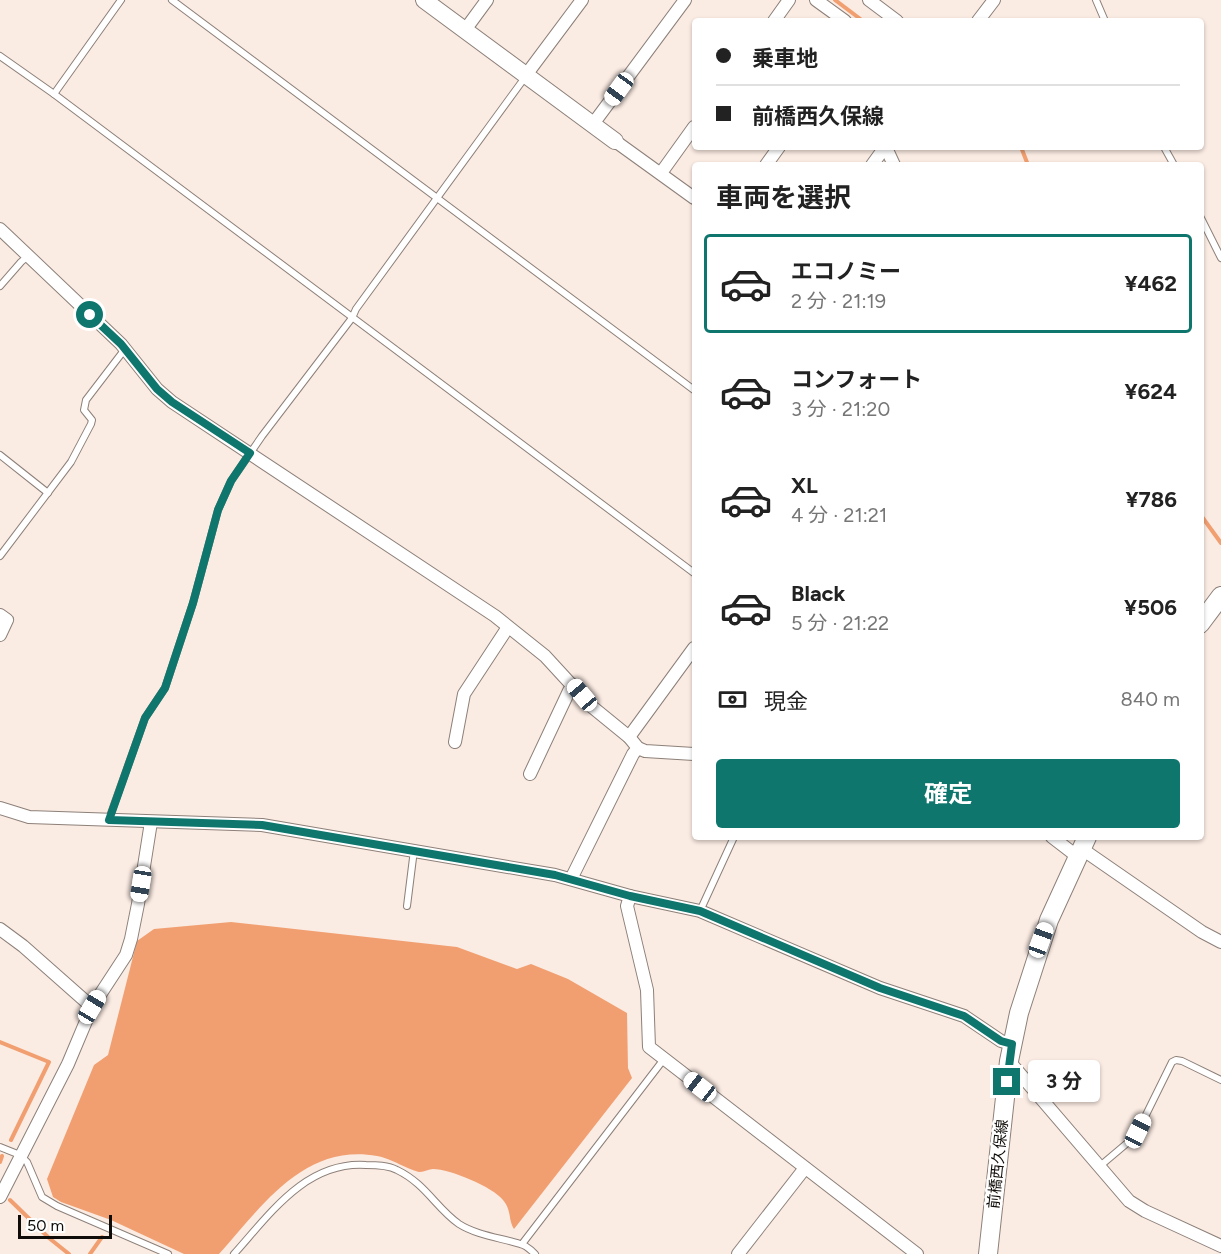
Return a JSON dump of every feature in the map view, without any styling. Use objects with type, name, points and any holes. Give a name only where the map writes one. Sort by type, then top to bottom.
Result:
[{"type":"main road","points":[[1204,619],[1221,596]]},
{"type":"main road","name":"前橋西久保線","points":[[988,1254],[1011,1052],[1019,1012],[1041,940],[1082,848]]},
{"type":"street","points":[[424,0],[692,196]]},
{"type":"street","points":[[465,30],[487,0]]},
{"type":"street","points":[[526,75],[582,0]]},
{"type":"street","points":[[592,124],[685,0]]},
{"type":"street","points":[[776,18],[789,0]]},
{"type":"street","points":[[816,0],[841,18]]},
{"type":"street","points":[[869,0],[884,4],[895,18]]},
{"type":"street","points":[[980,18],[994,0]]},
{"type":"street","points":[[661,173],[692,131]]},
{"type":"street","points":[[0,229],[125,349],[157,389],[172,402],[495,616],[545,656],[591,706],[629,737],[638,748],[645,751],[692,754]]},
{"type":"street","points":[[0,615],[7,620],[0,634]]},
{"type":"street","points":[[455,742],[464,694],[508,627]]},
{"type":"street","points":[[629,737],[692,651]]},
{"type":"street","points":[[530,774],[569,691],[574,685]]},
{"type":"street","points":[[571,879],[638,748]]},
{"type":"street","points":[[0,808],[29,817],[262,825],[511,866],[700,911],[880,988],[964,1016],[1001,1041],[1011,1052],[1100,1166],[1135,1206],[1221,1246]]},
{"type":"street","points":[[0,1197],[68,1065],[92,1007],[126,955],[131,939],[151,822]]},
{"type":"street","points":[[1060,840],[1082,848],[1202,932],[1221,942]]},
{"type":"street","points":[[630,896],[627,906],[649,1000],[649,1047],[917,1254]]},
{"type":"street","points":[[0,930],[23,946],[92,1007]]},
{"type":"street","points":[[738,1254],[805,1168]]},
{"type":"lane","points":[[54,94],[121,0]]},
{"type":"lane","points":[[172,0],[692,389]]},
{"type":"lane","points":[[1096,0],[1104,18]]},
{"type":"lane","points":[[0,56],[692,572]]},
{"type":"lane","points":[[109,820],[145,718],[165,688],[193,603],[218,510],[231,481],[352,318],[356,309],[526,75]]},
{"type":"lane","points":[[1204,224],[1221,258]]},
{"type":"lane","points":[[0,286],[28,256]]},
{"type":"lane","points":[[0,556],[71,462],[92,420],[84,410],[86,400],[125,349]]},
{"type":"lane","points":[[0,455],[48,492]]},
{"type":"lane","points":[[700,911],[733,840]]},
{"type":"lane","points":[[407,906],[414,850]]},
{"type":"lane","points":[[522,1244],[664,1059]]},
{"type":"lane","points":[[1100,1166],[1132,1139],[1138,1131],[1172,1062],[1182,1061],[1221,1080]]},
{"type":"lane","points":[[0,1147],[20,1155],[27,1162],[42,1197],[57,1206],[168,1254]]},
{"type":"lane","points":[[234,1254],[299,1185],[320,1172],[361,1164],[396,1169],[423,1186],[451,1218],[462,1226],[522,1244],[535,1254]]},
{"type":"shaded area","points":[[231,922],[457,947],[517,969],[531,964],[568,979],[627,1013],[628,1068],[632,1078],[514,1229],[508,1208],[503,1200],[481,1184],[440,1170],[416,1171],[377,1156],[351,1155],[328,1159],[306,1169],[269,1198],[219,1254],[184,1254],[111,1220],[53,1197],[47,1179],[94,1065],[108,1055],[137,941],[154,929]]},
{"type":"waterway","points":[[835,0],[859,18]]},
{"type":"waterway","points":[[1022,150],[1027,162]]},
{"type":"waterway","points":[[1204,520],[1221,543]]},
{"type":"waterway","points":[[0,1042],[49,1062],[11,1140]]},
{"type":"waterway","points":[[0,1162],[2,1156]]},
{"type":"waterway","points":[[10,1200],[69,1254]]},
{"type":"waterway","points":[[90,1254],[102,1237]]},
{"type":"route","points":[[90,315],[121,344],[157,389],[172,402],[250,453],[231,481],[214,520],[193,603],[165,688],[145,718],[109,820],[262,825],[533,870],[630,896],[700,911],[880,988],[964,1016],[1001,1041],[1012,1044],[1007,1082]]}]
